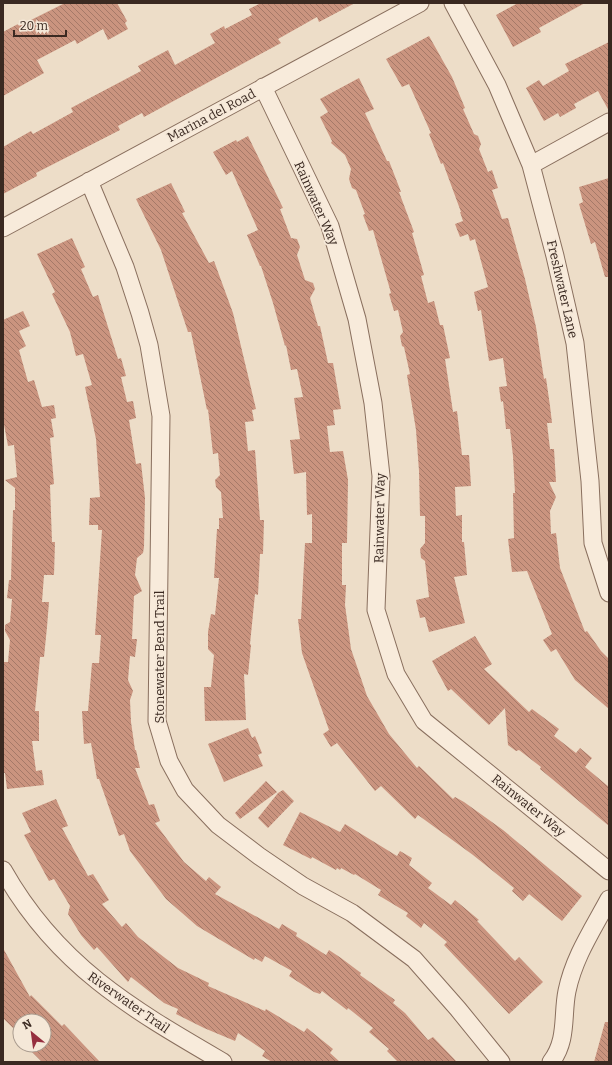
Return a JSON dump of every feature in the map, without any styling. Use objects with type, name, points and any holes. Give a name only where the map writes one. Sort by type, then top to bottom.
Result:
[{"type":"street","name":"Marina del Road","points":[[3,228],[420,3]]},
{"type":"street","name":"Freshwater Lane","points":[[453,3],[498,86],[531,165],[555,256],[575,343],[590,481],[594,543],[609,593]]},
{"type":"street","name":"Rainwater Way","points":[[264,87],[330,226],[357,319],[373,403],[381,476],[376,610],[396,674],[424,721],[609,871]]},
{"type":"street","points":[[531,165],[609,122]]},
{"type":"street","name":"Stonewater Bend Trail","points":[[89,181],[125,267],[140,313],[149,345],[160,416],[157,721],[169,761],[185,790],[218,825],[265,861],[303,886],[352,913],[414,959],[458,1009],[501,1062]]},
{"type":"street","name":"Riverwater Trail","points":[[3,870],[18,896],[61,949],[95,981],[148,1018],[224,1062]]},
{"type":"street","points":[[551,1062],[555,1057],[565,1026],[567,992],[578,955],[609,899]]},
{"type":"building","points":[[65,3],[117,3],[127,21],[125,23],[128,29],[108,40],[103,29],[77,44],[75,40],[37,60],[44,73],[3,96],[3,32],[18,24],[19,26]]},
{"type":"building","points":[[261,3],[355,3],[319,22],[317,17],[278,39],[281,43],[144,117],[142,113],[118,126],[120,130],[36,173],[37,176],[3,194],[3,147],[31,131],[33,134],[73,112],[71,108],[141,71],[138,66],[168,50],[175,65],[215,43],[210,34],[224,26],[225,29],[252,15],[249,9]]},
{"type":"building","points":[[518,3],[585,3],[539,28],[541,32],[513,47],[496,15]]},
{"type":"building","points":[[429,36],[452,77],[465,108],[463,109],[474,134],[478,136],[481,144],[479,149],[488,172],[492,170],[498,188],[492,190],[502,219],[508,218],[525,279],[536,327],[544,379],[546,378],[552,423],[547,423],[550,449],[554,449],[556,482],[549,482],[556,497],[550,511],[551,534],[556,533],[560,568],[585,632],[587,631],[601,651],[609,659],[609,709],[575,680],[556,649],[551,652],[543,640],[552,634],[527,571],[512,572],[508,539],[514,538],[513,493],[515,493],[513,456],[510,429],[506,429],[503,401],[501,402],[499,387],[507,386],[503,358],[489,361],[481,310],[478,311],[474,292],[488,287],[475,239],[470,241],[468,234],[460,237],[455,224],[463,221],[461,212],[443,163],[441,164],[429,134],[431,133],[409,84],[402,87],[386,59]]},
{"type":"building","points":[[609,42],[609,111],[598,91],[574,104],[576,108],[560,117],[558,113],[544,121],[526,88],[539,80],[543,86],[569,71],[565,64]]},
{"type":"building","points":[[359,78],[374,109],[365,113],[387,161],[389,161],[414,232],[412,233],[424,275],[421,276],[428,303],[434,301],[440,325],[443,325],[450,358],[445,359],[453,412],[457,411],[462,455],[469,455],[471,486],[455,487],[456,516],[462,515],[462,542],[464,542],[467,575],[454,577],[465,623],[429,632],[425,617],[420,618],[416,600],[429,597],[425,561],[421,558],[420,549],[425,543],[425,516],[420,516],[416,430],[407,375],[410,374],[400,336],[403,332],[398,310],[394,311],[389,294],[391,293],[373,230],[369,231],[363,215],[365,214],[356,190],[352,188],[349,179],[351,169],[345,155],[331,143],[332,141],[320,117],[328,112],[320,99]]},
{"type":"building","points":[[248,136],[283,208],[280,209],[291,238],[297,239],[300,247],[297,255],[305,280],[313,283],[315,289],[310,298],[318,326],[320,326],[328,363],[333,363],[341,409],[333,410],[335,425],[327,426],[330,452],[343,451],[348,480],[347,543],[342,543],[342,585],[346,585],[345,605],[351,649],[367,696],[389,734],[417,768],[419,766],[453,799],[455,797],[464,802],[503,830],[582,896],[562,921],[529,894],[523,901],[512,891],[514,888],[473,855],[418,815],[415,819],[381,786],[375,791],[337,743],[331,747],[323,734],[329,730],[302,653],[298,619],[301,619],[305,543],[312,543],[312,514],[307,515],[306,472],[294,474],[290,440],[300,439],[294,398],[303,397],[297,369],[291,370],[286,345],[285,346],[261,266],[247,235],[258,230],[232,171],[226,175],[213,152],[236,140],[237,142]]},
{"type":"building","points":[[609,178],[609,277],[605,277],[595,242],[591,244],[579,204],[583,202],[579,187]]},
{"type":"building","points":[[171,183],[185,212],[182,213],[209,263],[214,261],[233,313],[256,409],[252,410],[254,421],[245,422],[248,451],[255,450],[260,520],[264,520],[263,554],[260,554],[258,595],[255,594],[248,675],[244,674],[246,720],[205,721],[204,687],[211,687],[214,655],[208,649],[208,632],[211,614],[215,615],[219,578],[214,578],[217,529],[219,529],[219,518],[223,518],[221,492],[216,487],[215,480],[220,475],[218,453],[213,454],[208,409],[207,410],[191,332],[188,332],[161,250],[136,199]]},
{"type":"building","points":[[72,238],[85,267],[81,269],[93,297],[98,295],[118,359],[121,358],[126,376],[121,377],[127,402],[133,401],[136,418],[129,420],[136,464],[141,463],[145,498],[144,547],[143,553],[137,558],[135,575],[142,591],[134,596],[132,639],[137,639],[135,657],[130,656],[128,680],[133,691],[130,700],[131,722],[135,750],[140,768],[135,768],[149,805],[154,804],[160,821],[155,823],[184,862],[206,881],[209,877],[221,887],[215,894],[279,929],[282,924],[297,933],[296,936],[326,955],[329,950],[341,958],[361,973],[360,975],[395,1000],[393,1003],[405,1013],[428,1040],[433,1037],[457,1062],[398,1062],[387,1051],[389,1049],[369,1032],[373,1028],[348,1008],[347,1010],[322,991],[320,994],[314,992],[289,976],[292,971],[265,956],[262,962],[255,958],[254,960],[197,926],[166,899],[130,851],[124,834],[119,836],[99,779],[97,779],[91,743],[84,744],[82,711],[88,711],[92,663],[99,663],[101,635],[95,635],[102,530],[98,530],[98,525],[89,525],[90,498],[100,497],[96,439],[85,387],[92,385],[83,354],[76,356],[70,332],[52,294],[55,292],[37,254]]},
{"type":"building","points":[[23,311],[30,326],[19,331],[26,346],[19,350],[28,382],[34,380],[42,407],[54,405],[56,418],[51,419],[54,437],[50,438],[54,484],[50,485],[52,542],[55,542],[54,575],[44,575],[42,602],[49,602],[44,657],[40,657],[35,711],[39,711],[39,741],[32,741],[36,771],[42,770],[44,785],[7,789],[5,773],[3,773],[3,671],[4,662],[8,662],[10,640],[5,631],[5,625],[10,622],[12,599],[7,598],[9,580],[11,580],[15,488],[5,480],[17,477],[14,445],[8,446],[3,419],[3,320]]},
{"type":"building","points":[[475,636],[492,664],[484,669],[529,712],[532,709],[559,729],[554,736],[576,753],[580,748],[592,758],[585,767],[609,787],[609,826],[540,769],[541,767],[519,750],[516,751],[508,745],[505,708],[489,725],[451,689],[448,691],[432,661]]},
{"type":"building","points":[[248,728],[252,738],[255,736],[262,753],[258,755],[263,766],[224,782],[208,744]]},
{"type":"building","points":[[266,781],[277,792],[240,819],[235,813]]},
{"type":"building","points":[[283,790],[294,801],[268,828],[258,818],[278,793]]},
{"type":"building","points":[[56,799],[68,826],[62,828],[88,876],[93,874],[109,900],[102,904],[122,927],[126,923],[138,937],[178,968],[209,983],[208,986],[265,1011],[266,1009],[304,1032],[307,1028],[333,1049],[330,1053],[340,1062],[272,1062],[262,1056],[265,1051],[238,1033],[235,1041],[204,1028],[176,1014],[178,1009],[164,1003],[131,977],[128,982],[97,947],[94,950],[81,935],[68,914],[70,906],[54,879],[49,881],[24,835],[31,832],[22,813]]},
{"type":"building","points":[[300,812],[340,832],[345,824],[397,856],[400,851],[412,858],[409,865],[432,883],[428,888],[451,905],[455,900],[479,920],[477,921],[515,961],[519,957],[543,982],[509,1014],[444,945],[447,942],[424,923],[421,928],[406,916],[408,913],[378,895],[381,890],[355,874],[354,875],[341,868],[340,870],[337,868],[336,870],[312,857],[311,859],[283,845]]},
{"type":"building","points":[[3,948],[30,997],[31,995],[49,1013],[12,1013],[12,1027],[3,1018]]},
{"type":"building","points":[[52,1016],[62,1026],[64,1024],[100,1062],[42,1062],[33,1053],[52,1053]]},
{"type":"building","points":[[605,1022],[609,1022],[609,1062],[594,1062]]}]
